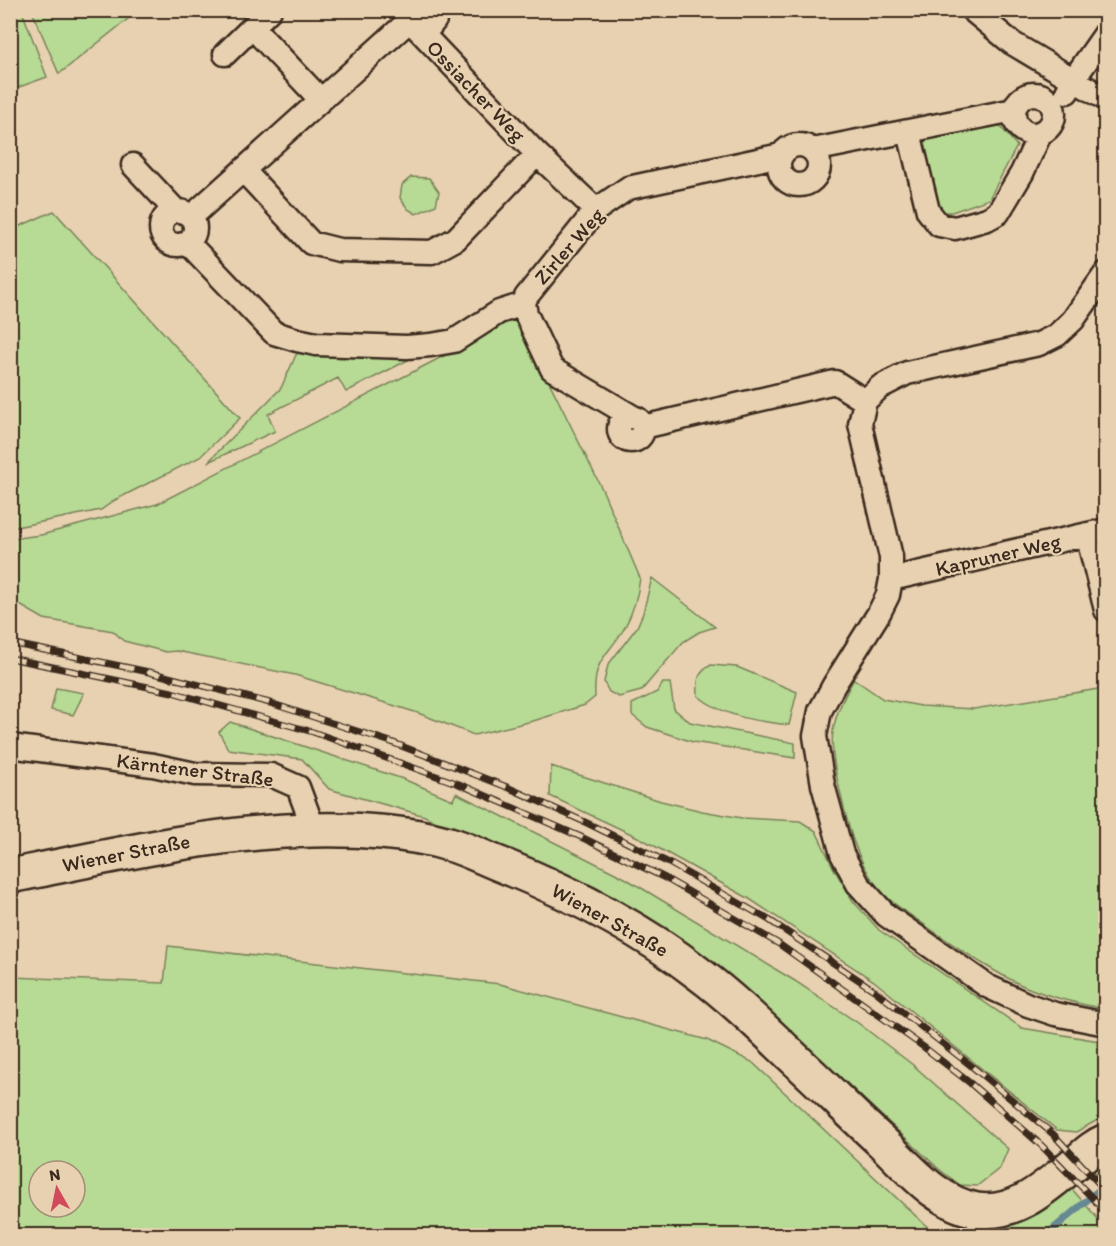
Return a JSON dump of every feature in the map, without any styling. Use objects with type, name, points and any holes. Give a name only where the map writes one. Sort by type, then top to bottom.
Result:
[{"type":"street","points":[[225,54],[270,10]]},
{"type":"street","points":[[133,165],[184,214],[195,227],[192,238],[187,242],[176,244],[166,240],[162,225],[167,215],[184,214],[243,170],[320,99],[413,19],[424,30],[431,27],[435,20],[433,10]]},
{"type":"street","points":[[972,10],[1012,43],[1106,99]]},
{"type":"street","name":"Ossiacher Weg","points":[[413,19],[537,154],[596,210]]},
{"type":"street","points":[[253,28],[320,99]]},
{"type":"street","points":[[909,132],[928,211],[939,225],[954,228],[987,219],[998,213],[1073,81],[1106,33]]},
{"type":"street","points":[[1026,95],[1044,96],[1053,105],[1048,125],[1028,133],[1021,129],[1017,124],[1014,110],[1021,99],[1026,95]]},
{"type":"street","points":[[813,150],[1014,110]]},
{"type":"street","points":[[797,144],[809,147],[818,156],[819,169],[812,180],[806,184],[792,184],[786,180],[779,168],[781,155],[785,150],[797,144]]},
{"type":"street","name":"Ossiacher Weg","points":[[243,170],[310,243],[339,250],[432,252],[456,239],[537,154]]},
{"type":"street","name":"Zirler Weg","points":[[781,155],[628,188],[596,210],[529,292],[524,304],[526,314],[552,369],[638,422],[835,382],[865,402]]},
{"type":"street","points":[[187,242],[274,333],[315,344],[407,346],[454,341],[499,312],[524,304]]},
{"type":"street","points":[[1106,273],[1073,320],[1057,335],[1039,344],[907,373],[880,387],[865,402],[860,424],[891,557],[891,579],[888,595],[879,613],[820,711],[815,736],[823,785],[842,854],[858,884],[886,915],[987,986],[1037,1008],[1106,1024]]},
{"type":"street","points":[[1096,532],[1106,610]]},
{"type":"street","name":"Kapruner Weg","points":[[891,579],[1096,532]]},
{"type":"street","name":"Kärntener Straße","points":[[10,746],[153,765],[195,774],[271,775],[298,787],[314,830]]},
{"type":"street","name":"Wiener Straße","points":[[10,876],[196,839],[314,830],[362,831],[450,844],[542,881],[644,935],[697,972],[723,992],[927,1186],[958,1205],[979,1223],[1000,1209],[1021,1203],[1106,1141]]},
{"type":"green space","points":[[10,11],[22,11],[47,77],[11,90]]},
{"type":"green space","points":[[32,11],[138,11],[59,74]]},
{"type":"green space","points":[[986,124],[1000,126],[1017,146],[989,199],[952,212],[940,212],[921,143],[927,139]]},
{"type":"green space","points":[[411,177],[429,178],[439,192],[436,205],[416,214],[408,209],[400,198],[402,185]]},
{"type":"green space","points":[[54,211],[240,418],[200,457],[115,500],[101,510],[11,528],[11,230]]},
{"type":"green space","points":[[513,320],[524,331],[603,491],[640,578],[625,627],[599,665],[596,673],[595,697],[585,705],[533,721],[474,735],[418,713],[295,675],[177,651],[166,652],[124,641],[113,631],[44,619],[11,600],[10,539],[41,535],[157,504],[461,347],[501,321]]},
{"type":"green space","points":[[302,350],[407,353],[408,360],[346,392],[338,378],[268,414],[275,431],[208,462],[281,388],[296,355]]},
{"type":"green space","points":[[652,578],[715,627],[699,632],[683,642],[641,691],[619,697],[609,692],[604,682],[608,665],[637,627]]},
{"type":"green space","points":[[711,665],[737,667],[797,692],[789,725],[753,720],[730,713],[698,696],[699,678],[703,671]]},
{"type":"green space","points":[[854,679],[883,699],[921,706],[974,709],[1105,688],[1105,1009],[1046,994],[1001,974],[964,952],[901,908],[876,885],[858,854],[850,832],[832,749],[834,723],[838,710]]},
{"type":"green space","points":[[663,683],[670,683],[674,709],[690,722],[795,743],[795,758],[693,742],[647,727],[632,715],[632,704],[657,692]]},
{"type":"green space","points":[[56,688],[84,693],[73,715],[51,710]]},
{"type":"green space","points":[[230,722],[403,779],[453,800],[456,793],[625,878],[795,981],[858,1023],[913,1065],[1008,1149],[1000,1168],[977,1186],[960,1185],[940,1170],[781,1022],[715,965],[597,888],[481,837],[457,833],[425,816],[329,789],[302,759],[228,749],[219,732]]},
{"type":"green space","points":[[551,766],[661,801],[742,818],[800,821],[816,831],[834,869],[853,901],[879,930],[1022,1028],[1105,1042],[1105,1116],[1076,1132],[1057,1130],[874,981],[748,898],[642,839],[550,796]]},
{"type":"green space","points":[[168,946],[500,984],[707,1040],[752,1062],[936,1235],[11,1235],[11,977],[164,983]]},
{"type":"green space","points":[[1105,1158],[1105,1184],[1091,1168]]},
{"type":"green space","points":[[1065,1181],[1105,1227],[1105,1235],[991,1236],[996,1226]]},
{"type":"waterway","points":[[1045,1236],[1106,1184]]},
{"type":"railway","points":[[10,643],[149,672],[270,703],[391,742],[507,787],[669,863],[769,920],[874,990],[969,1064],[1053,1134],[1106,1191]]},
{"type":"railway","points":[[10,658],[172,692],[313,732],[459,784],[581,837],[665,878],[779,944],[925,1048],[970,1083],[1041,1145],[1106,1212]]}]
